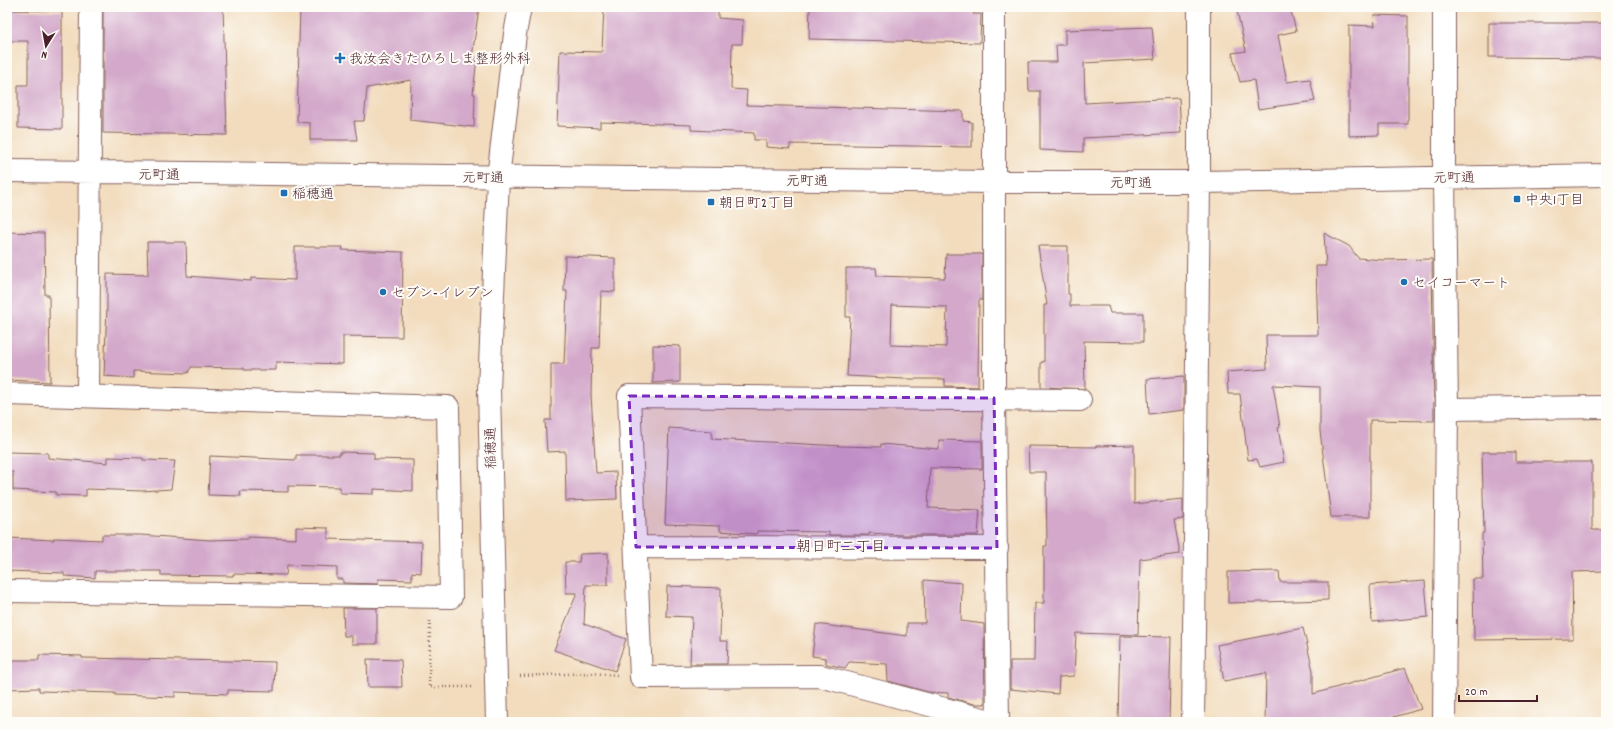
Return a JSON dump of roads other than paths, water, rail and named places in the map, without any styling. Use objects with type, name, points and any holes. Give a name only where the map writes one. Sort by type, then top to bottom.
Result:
[{"type":"street","points":[[88,396],[91,7]]},
{"type":"street","name":"稲穂通","points":[[497,722],[489,389],[498,178],[515,34],[520,7]]},
{"type":"street","points":[[994,7],[994,398],[998,722]]},
{"type":"street","points":[[1193,722],[1199,182],[1199,7]]},
{"type":"street","points":[[1444,7],[1444,177],[1447,409],[1444,722]]},
{"type":"street","name":"元町通","points":[[7,171],[498,178],[994,182],[1199,182],[1606,175]]},
{"type":"street","points":[[7,394],[448,407],[451,597],[7,591]]},
{"type":"street","points":[[994,722],[820,676],[642,677],[629,396],[994,398],[1080,400]]},
{"type":"street","points":[[1447,409],[1606,407]]},
{"type":"street","points":[[636,547],[997,548]]},
{"type":"place","name":"我汝会きたひろしま整形外科","points":[[340,58]]},
{"type":"place","name":"稲穂通","points":[[284,193]]},
{"type":"place","name":"中央1丁目","points":[[1517,199]]},
{"type":"place","name":"朝日町2丁目","points":[[711,202]]},
{"type":"place","name":"セイコーマート","points":[[1404,282]]},
{"type":"place","name":"セブン-イレブン","points":[[383,292]]},
{"type":"district","name":"朝日町二丁目","points":[[841,546]]}]
